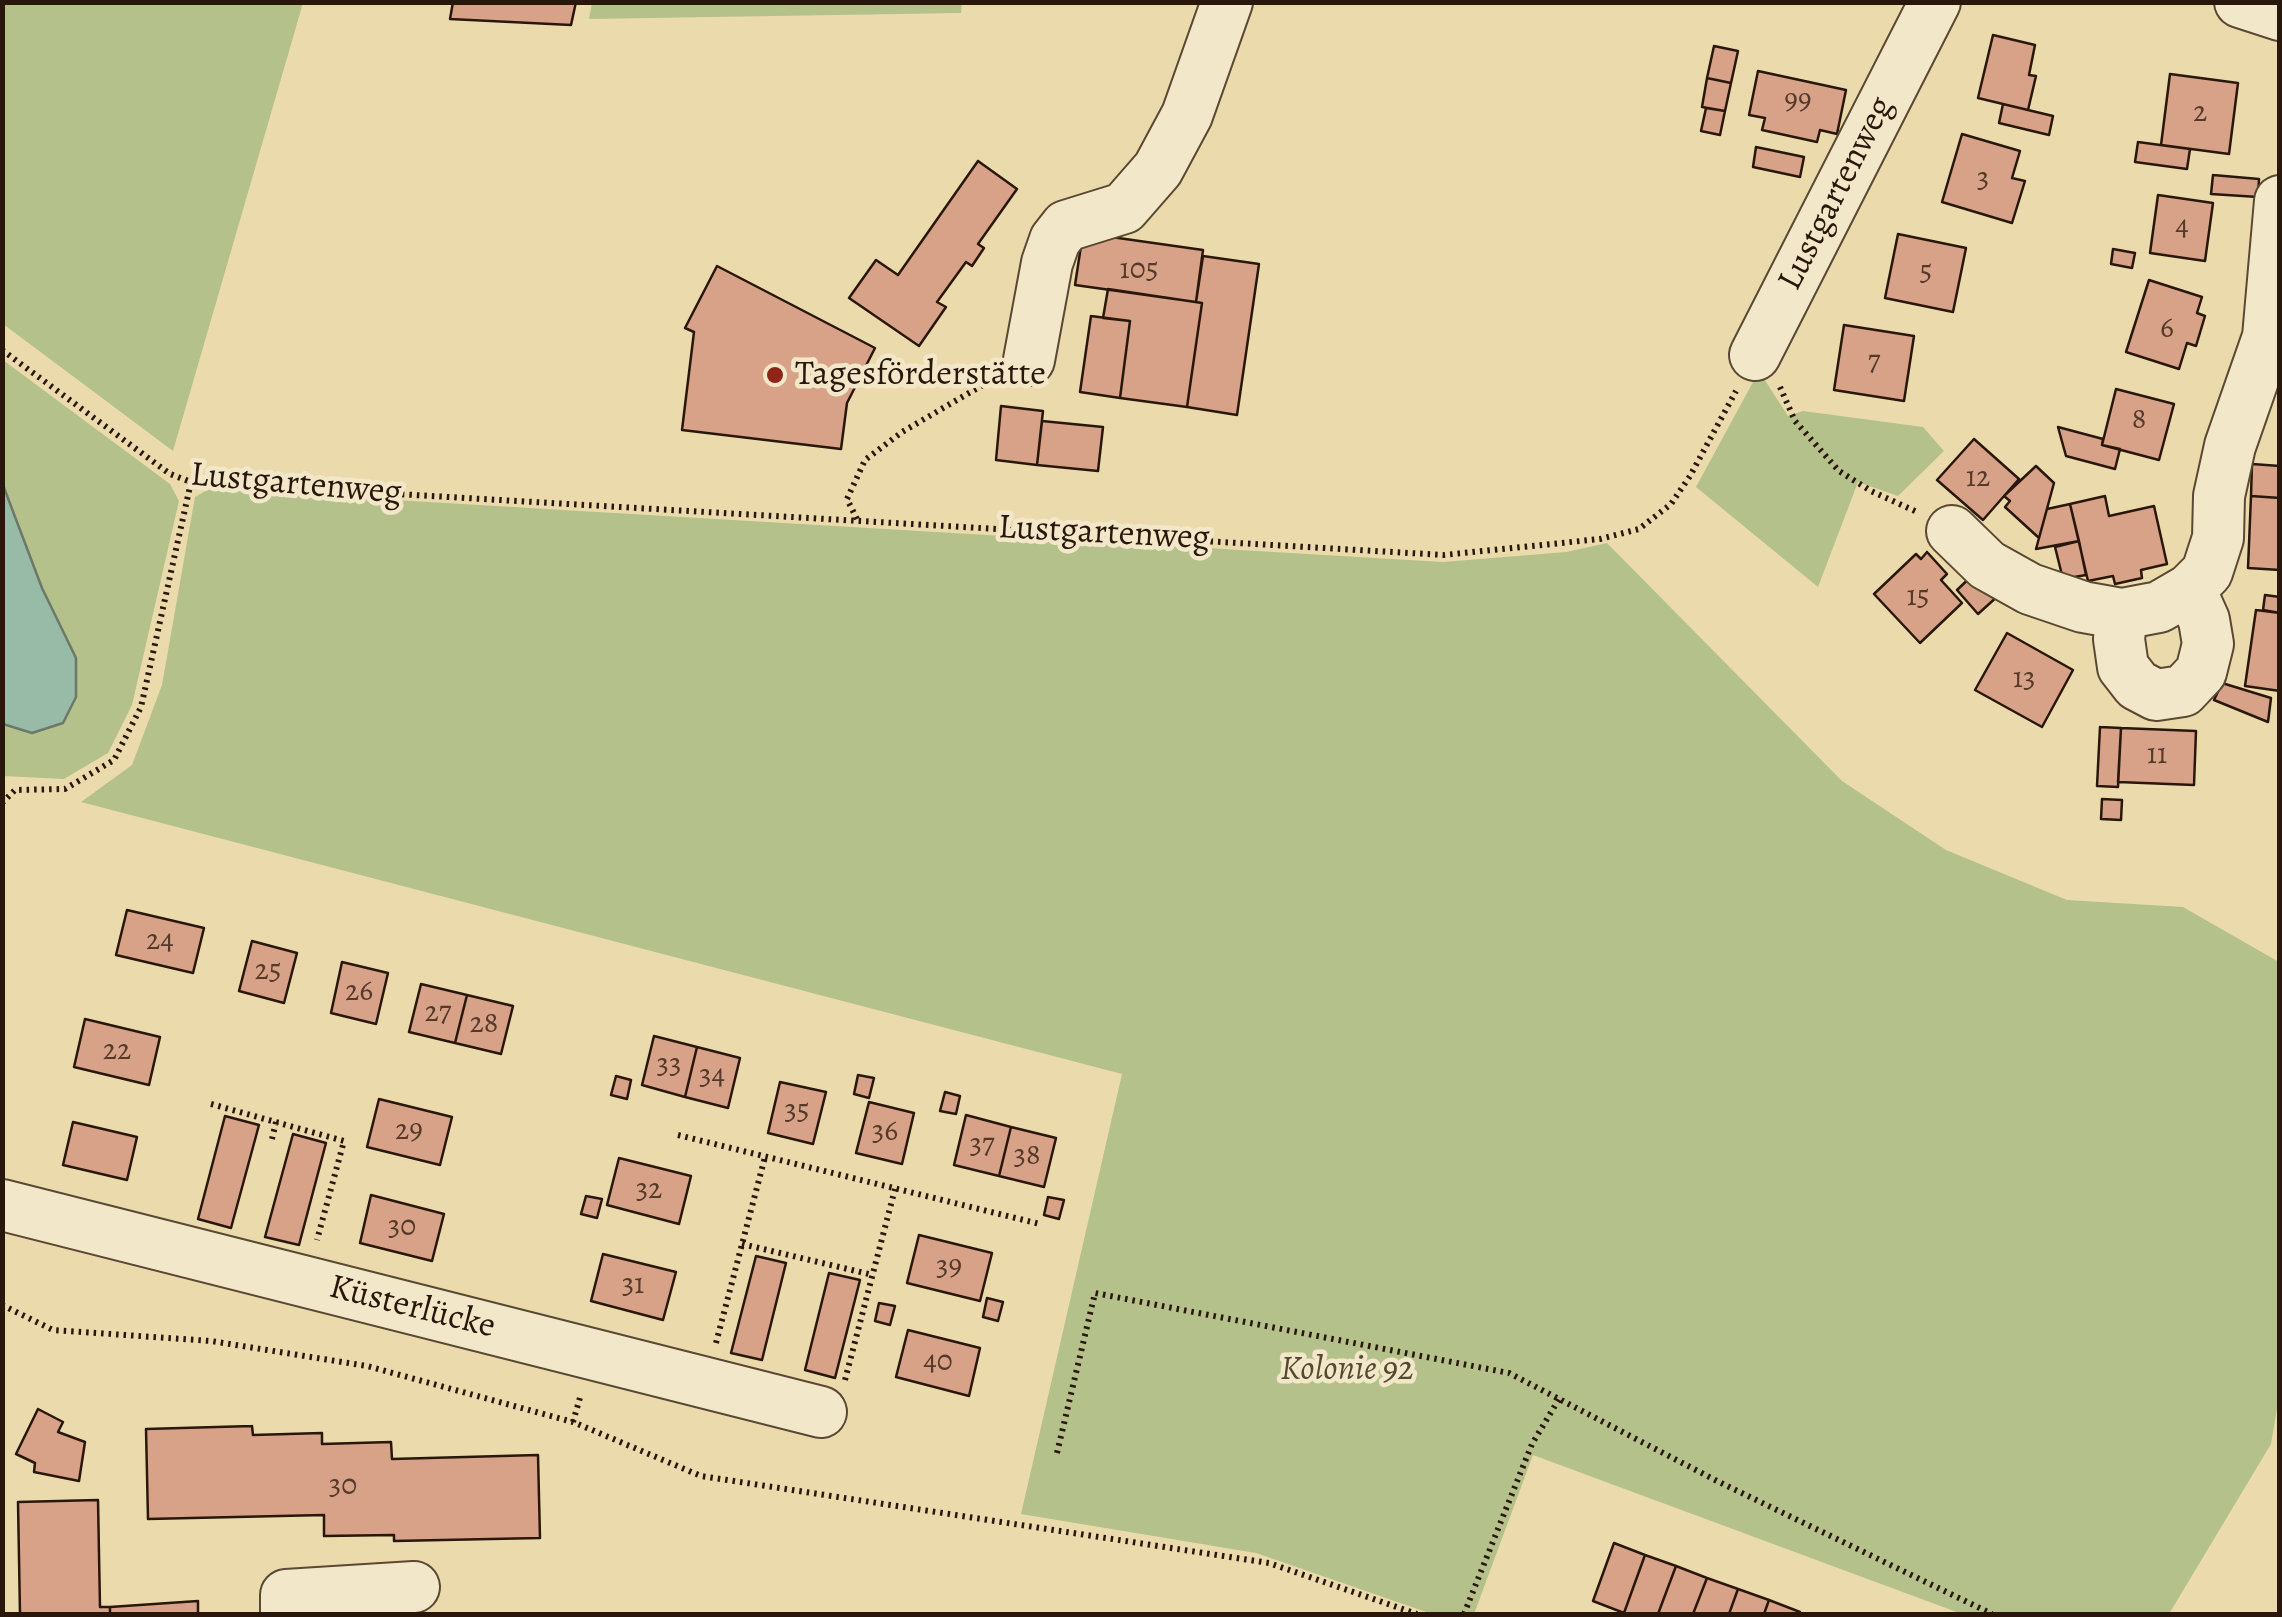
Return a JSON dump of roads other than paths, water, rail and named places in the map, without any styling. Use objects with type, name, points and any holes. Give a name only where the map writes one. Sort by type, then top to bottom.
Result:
[{"type":"street","points":[[1029,360],[1055,240],[1066,226],[1124,208],[1158,169],[1187,115],[1227,2]]},
{"type":"street","name":"Lustgartenweg","points":[[1755,355],[1934,2]]},
{"type":"street","points":[[2240,2],[2280,14]]},
{"type":"street","points":[[1952,531],[1987,565],[2030,589],[2084,607],[2122,614],[2158,607],[2190,589],[2207,572],[2218,538],[2219,496],[2230,446],[2268,337],[2280,200]]},
{"type":"street","points":[[2122,614],[2119,638],[2123,667],[2137,685],[2156,695],[2184,690],[2201,672],[2208,644],[2204,620],[2190,589]]},
{"type":"street","name":"Küsterlücke","points":[[2,1205],[822,1412]]},
{"type":"street","points":[[286,1614],[286,1595],[414,1588]]},
{"type":"place","name":"Tagesförderstätte","points":[[775,375]]},
{"type":"park label","name":"Kolonie 92","points":[[1347,1370]]}]
